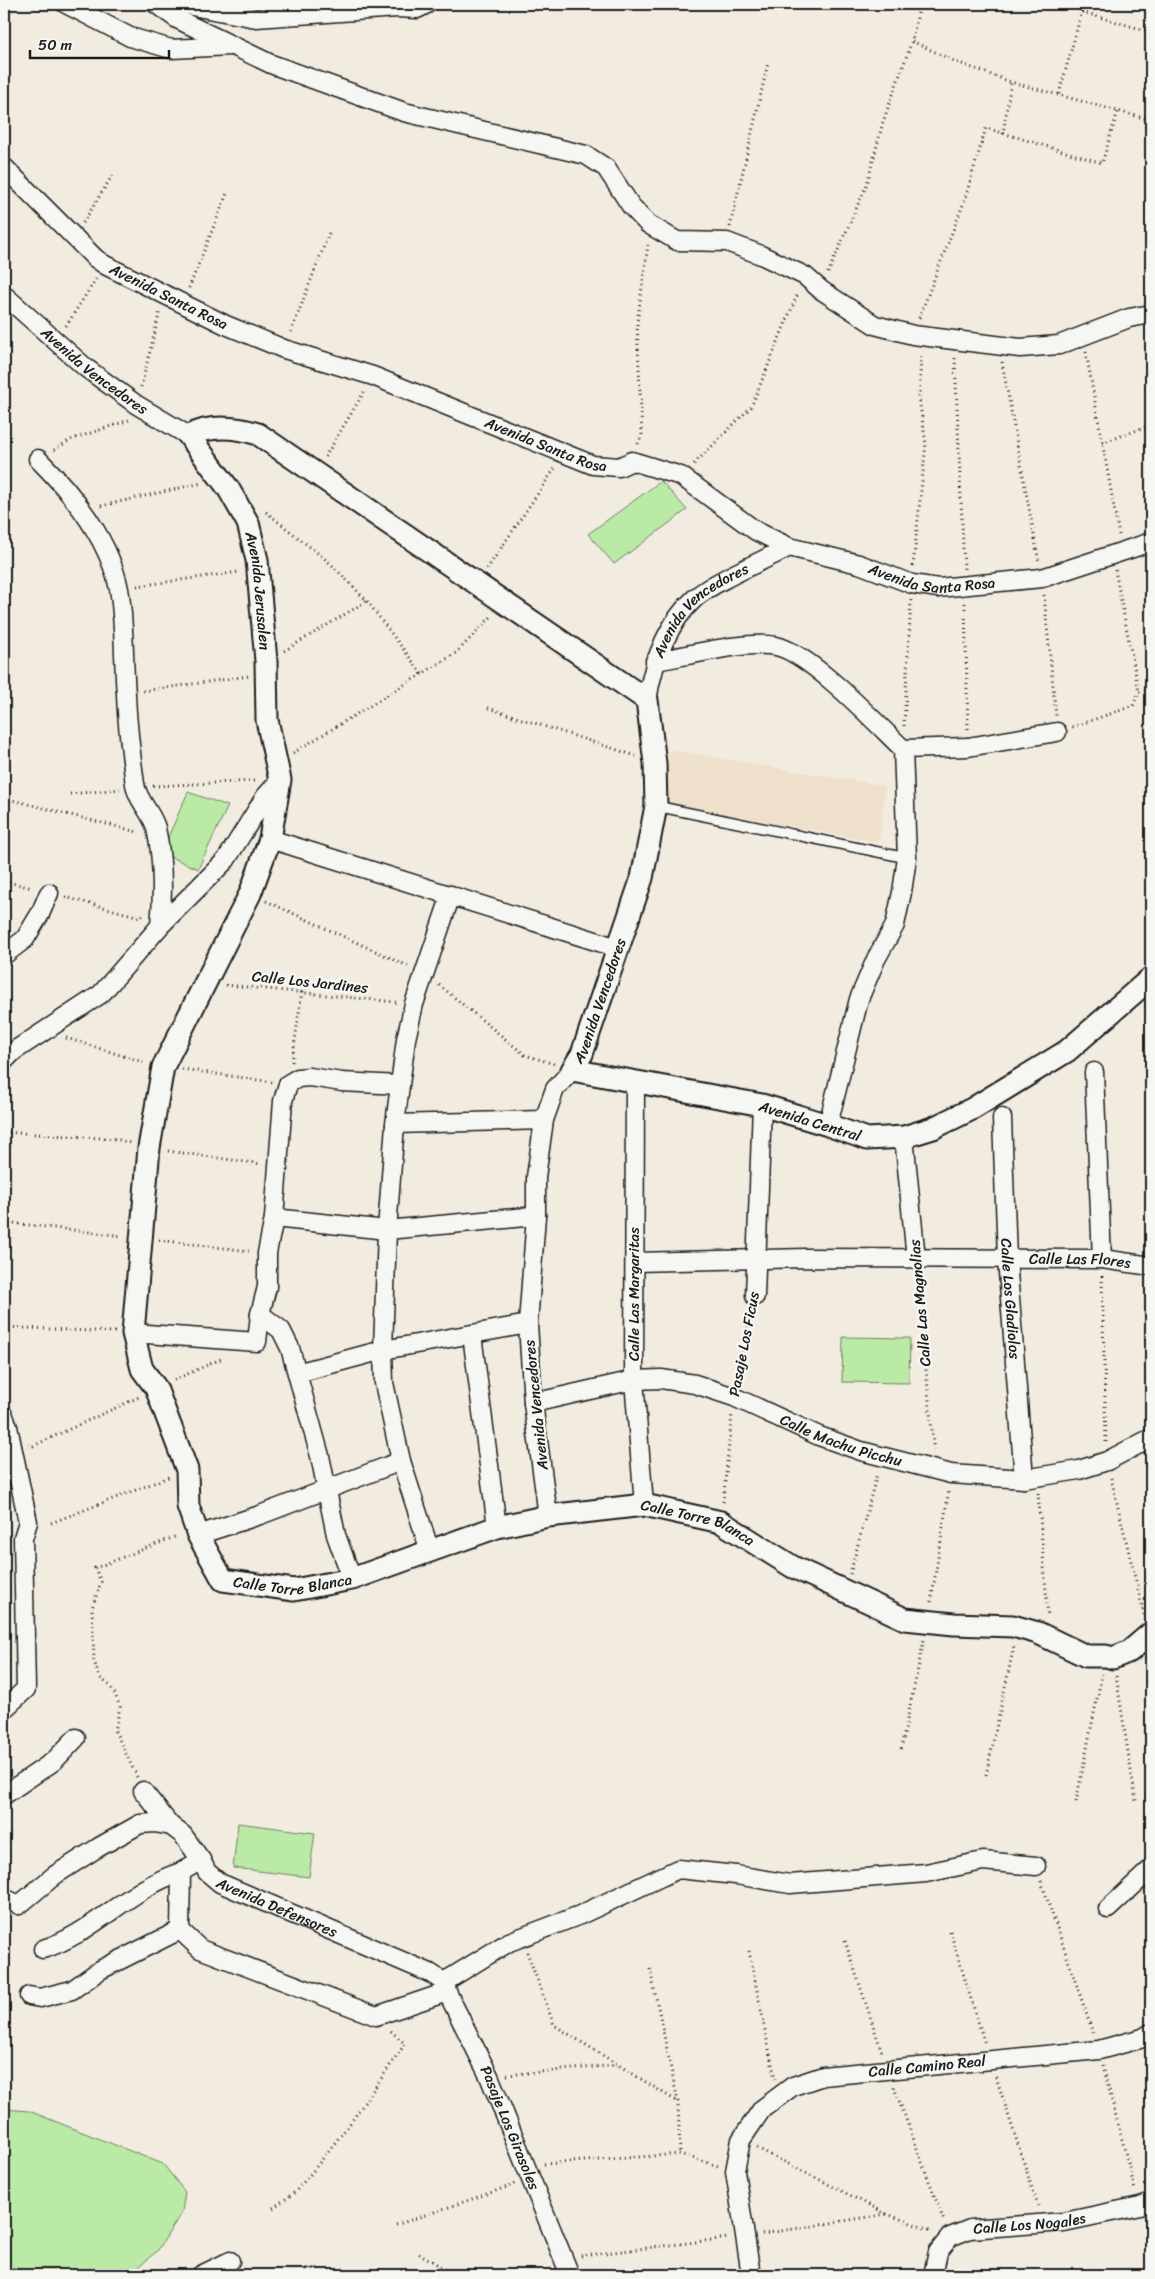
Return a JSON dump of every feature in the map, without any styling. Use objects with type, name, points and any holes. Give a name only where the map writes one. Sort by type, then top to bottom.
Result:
[{"type":"street","points":[[66,4],[130,37],[171,49],[233,46]]},
{"type":"street","points":[[156,4],[177,19],[271,64],[404,112],[586,155],[606,168],[631,206],[651,226],[677,241],[727,242],[762,256],[805,276],[821,290],[875,325],[917,336],[1020,348],[1059,345],[1130,318],[1151,314]]},
{"type":"street","points":[[181,4],[256,18],[397,8],[418,9],[427,4]]},
{"type":"street","name":"Avenida Santa Rosa","points":[[4,167],[73,238],[105,266],[164,296],[284,349],[373,376],[593,465],[619,467],[632,461],[681,476],[756,531],[789,547],[859,564],[912,584],[938,588],[1042,578],[1151,542]]},
{"type":"street","name":"Avenida Vencedores","points":[[4,296],[86,368],[142,409],[190,436]]},
{"type":"street","points":[[190,436],[201,429],[236,428],[258,434],[647,700]]},
{"type":"street","name":"Avenida Jerusalen","points":[[190,436],[221,478],[248,523],[258,569],[266,668],[267,720],[279,771]]},
{"type":"street","points":[[38,458],[54,474],[83,510],[108,556],[119,589],[135,787],[156,827],[163,897],[160,926]]},
{"type":"street","name":"Avenida Vencedores","points":[[548,1516],[533,1403],[528,1324],[536,1216],[536,1177],[544,1120],[555,1089],[572,1070],[582,1054],[642,878],[656,806],[655,763],[647,700],[656,662],[675,620],[696,598],[725,580],[789,547]]},
{"type":"street","points":[[656,662],[754,645],[777,646],[799,657],[819,672],[903,749],[968,747],[1057,732]]},
{"type":"street","points":[[828,1125],[859,999],[876,959],[896,925],[907,858],[903,749]]},
{"type":"street","points":[[279,771],[270,839],[250,894],[203,983],[163,1067],[149,1148],[133,1333],[142,1369],[156,1388],[187,1470],[188,1506],[198,1535],[327,1491],[401,1461]]},
{"type":"street","points":[[7,1056],[101,994],[160,926],[226,860],[279,771]]},
{"type":"street","points":[[270,839],[618,948]]},
{"type":"street","points":[[4,955],[25,939],[40,914],[49,893]]},
{"type":"street","points":[[430,1550],[401,1461],[384,1383],[383,1350],[388,1230],[399,1085],[414,1004],[451,895]]},
{"type":"street","name":"Avenida Central","points":[[572,1070],[762,1105],[867,1139],[904,1137],[933,1128],[972,1109],[1067,1051],[1151,978]]},
{"type":"street","points":[[1094,1072],[1102,1259]]},
{"type":"street","points":[[133,1333],[257,1342],[260,1314],[267,1287],[267,1253],[274,1218],[284,1101],[288,1084],[298,1078],[310,1077],[342,1082],[399,1085]]},
{"type":"street","name":"Calle Las Margaritas","points":[[635,1083],[634,1380],[644,1505]]},
{"type":"street","name":"Pasaje Los Ficus","points":[[755,1296],[762,1105]]},
{"type":"street","name":"Calle Los Gladiolos","points":[[1002,1118],[1007,1259],[1030,1478]]},
{"type":"street","points":[[395,1124],[544,1120]]},
{"type":"street","name":"Calle Las Magnolias","points":[[904,1137],[916,1259]]},
{"type":"street","points":[[274,1218],[388,1230],[536,1216]]},
{"type":"street","points":[[635,1262],[756,1259]]},
{"type":"street","name":"Calle Las Flores","points":[[756,1259],[1102,1259],[1151,1266]]},
{"type":"street","points":[[260,1314],[281,1330],[290,1348],[320,1456],[336,1535],[352,1579]]},
{"type":"street","points":[[297,1373],[383,1350],[528,1324]]},
{"type":"street","points":[[472,1335],[497,1527]]},
{"type":"street","name":"Calle Machu Picchu","points":[[533,1403],[634,1380],[662,1379],[695,1384],[734,1397],[819,1436],[882,1456],[944,1472],[1030,1478],[1079,1470],[1107,1461],[1151,1438]]},
{"type":"street","points":[[4,1416],[12,1443],[28,1522],[23,1538],[26,1689],[4,1709]]},
{"type":"street","name":"Calle Torre Blanca","points":[[198,1535],[223,1580],[294,1590],[352,1579],[497,1527],[548,1516],[644,1505],[721,1522],[793,1566],[905,1619],[927,1622],[1012,1626],[1017,1629],[1038,1633],[1086,1656],[1109,1657]]},
{"type":"street","points":[[1109,1657],[1130,1652],[1151,1633]]},
{"type":"street","points":[[4,1795],[54,1761],[76,1738]]},
{"type":"street","name":"Avenida Defensores","points":[[143,1791],[171,1826],[183,1835],[207,1872],[220,1883],[430,1973],[446,1987]]},
{"type":"street","points":[[4,1898],[19,1905],[55,1874],[140,1824],[155,1823],[171,1826]]},
{"type":"street","points":[[43,1949],[62,1943],[111,1909],[163,1877],[181,1872],[201,1860]]},
{"type":"street","points":[[181,1872],[180,1930],[200,1948],[376,2016],[446,1987],[509,1942],[580,1915],[678,1870],[736,1875],[790,1884],[926,1873],[983,1861],[1036,1866]]},
{"type":"street","points":[[1108,1909],[1151,1869]]},
{"type":"street","points":[[29,1996],[40,1998],[72,1990],[100,1970],[180,1930]]},
{"type":"street","name":"Pasaje Los Girasoles","points":[[446,1987],[488,2076],[570,2275]]},
{"type":"street","name":"Calle Camino Real","points":[[741,2140],[762,2109],[793,2086],[823,2076],[1099,2050],[1142,2038],[1151,2033]]},
{"type":"street","points":[[741,2140],[736,2171],[751,2275]]},
{"type":"street","name":"Calle Los Nogales","points":[[950,2237],[970,2229],[1064,2222],[1145,2204]]},
{"type":"street","points":[[933,2275],[938,2252],[950,2237]]},
{"type":"street","points":[[201,2275],[230,2261]]},
{"type":"lane","points":[[656,806],[907,858]]},
{"type":"path","points":[[821,290],[867,184],[883,122],[912,41],[920,4]]},
{"type":"path","points":[[1060,94],[1084,4]]},
{"type":"path","points":[[1082,12],[1151,32]]},
{"type":"path","points":[[912,41],[954,61],[1011,82],[1151,120]]},
{"type":"path","points":[[727,242],[768,63]]},
{"type":"path","points":[[1003,134],[1011,82]]},
{"type":"path","points":[[903,749],[912,584],[926,444],[920,399],[917,336],[964,202],[986,128],[1102,163],[1118,111]]},
{"type":"path","points":[[73,238],[114,173]]},
{"type":"path","points":[[183,304],[228,192]]},
{"type":"path","points":[[632,461],[642,435],[637,323],[651,226]]},
{"type":"path","points":[[284,349],[328,234]]},
{"type":"path","points":[[56,342],[105,266]]},
{"type":"path","points":[[681,476],[750,407],[805,276]]},
{"type":"path","points":[[38,458],[70,440],[142,409],[164,296]]},
{"type":"path","points":[[999,346],[1042,578],[1057,732],[1134,706],[1139,692],[1084,336]]},
{"type":"path","points":[[954,341],[965,586],[968,747]]},
{"type":"path","points":[[316,473],[373,376]]},
{"type":"path","points":[[1102,443],[1151,426]]},
{"type":"path","points":[[477,584],[565,454]]},
{"type":"path","points":[[83,510],[221,478]]},
{"type":"path","points":[[260,507],[330,563],[367,601],[422,674]]},
{"type":"path","points":[[119,589],[258,569]]},
{"type":"path","points":[[126,693],[266,668],[367,601]]},
{"type":"path","points":[[70,794],[279,771],[456,653],[504,604]]},
{"type":"path","points":[[1139,692],[1151,690]]},
{"type":"path","points":[[488,708],[655,763]]},
{"type":"path","points":[[4,798],[138,831],[142,841],[156,827]]},
{"type":"path","points":[[4,881],[140,917],[163,897]]},
{"type":"path","name":"Calle Los Jardines","points":[[203,983],[302,991],[414,1004]]},
{"type":"path","points":[[288,1084],[302,991]]},
{"type":"path","points":[[4,1222],[267,1253]]},
{"type":"path","name":"Calle Las Magnolias","points":[[901,1749],[927,1622],[944,1472],[916,1259]]},
{"type":"path","name":"Pasaje Los Ficus","points":[[721,1522],[734,1397],[755,1296]]},
{"type":"path","points":[[4,1327],[133,1333]]},
{"type":"path","points":[[12,1443],[33,1446],[257,1342]]},
{"type":"path","points":[[846,1591],[882,1456]]},
{"type":"path","points":[[51,1523],[187,1470]]},
{"type":"path","points":[[1030,1478],[1050,1639]]},
{"type":"path","points":[[143,1791],[115,1731],[120,1707],[110,1686],[99,1677],[94,1660],[92,1608],[101,1582],[95,1568],[188,1531],[198,1535]]},
{"type":"path","points":[[986,1775],[1017,1629]]},
{"type":"path","points":[[1076,1802],[1109,1657]]},
{"type":"path","points":[[1109,1657],[1136,1802]]},
{"type":"path","points":[[1036,1866],[1099,2050],[1145,2204]]},
{"type":"path","points":[[522,1938],[554,2025],[678,2102]]},
{"type":"path","points":[[845,1941],[888,2070],[950,2237]]},
{"type":"path","points":[[750,1951],[778,2097]]},
{"type":"path","points":[[650,1969],[678,2102],[680,2154]]},
{"type":"path","points":[[272,2208],[295,2192],[313,2171],[351,2122],[405,2044],[376,2016]]},
{"type":"path","points":[[488,2076],[618,2065]]},
{"type":"path","points":[[741,2140],[887,2214],[950,2237]]},
{"type":"path","points":[[396,2225],[528,2172],[680,2154],[736,2171]]},
{"type":"path","points":[[563,2258],[745,2236],[887,2214]]},
{"type":"path","points":[[419,2253],[454,2275]]},
{"type":"shaded area","points":[[670,750],[885,786],[879,842],[661,804]]},
{"type":"green space","points":[[661,481],[687,510],[614,564],[588,534]]},
{"type":"green space","points":[[188,792],[228,806],[198,869],[161,853]]},
{"type":"green space","points":[[843,1337],[910,1338],[909,1383],[842,1382]]},
{"type":"green space","points":[[238,1823],[315,1833],[309,1877],[233,1868]]},
{"type":"green space","points":[[4,2109],[29,2111],[163,2164],[185,2192],[182,2212],[158,2250],[130,2275],[4,2275]]}]
